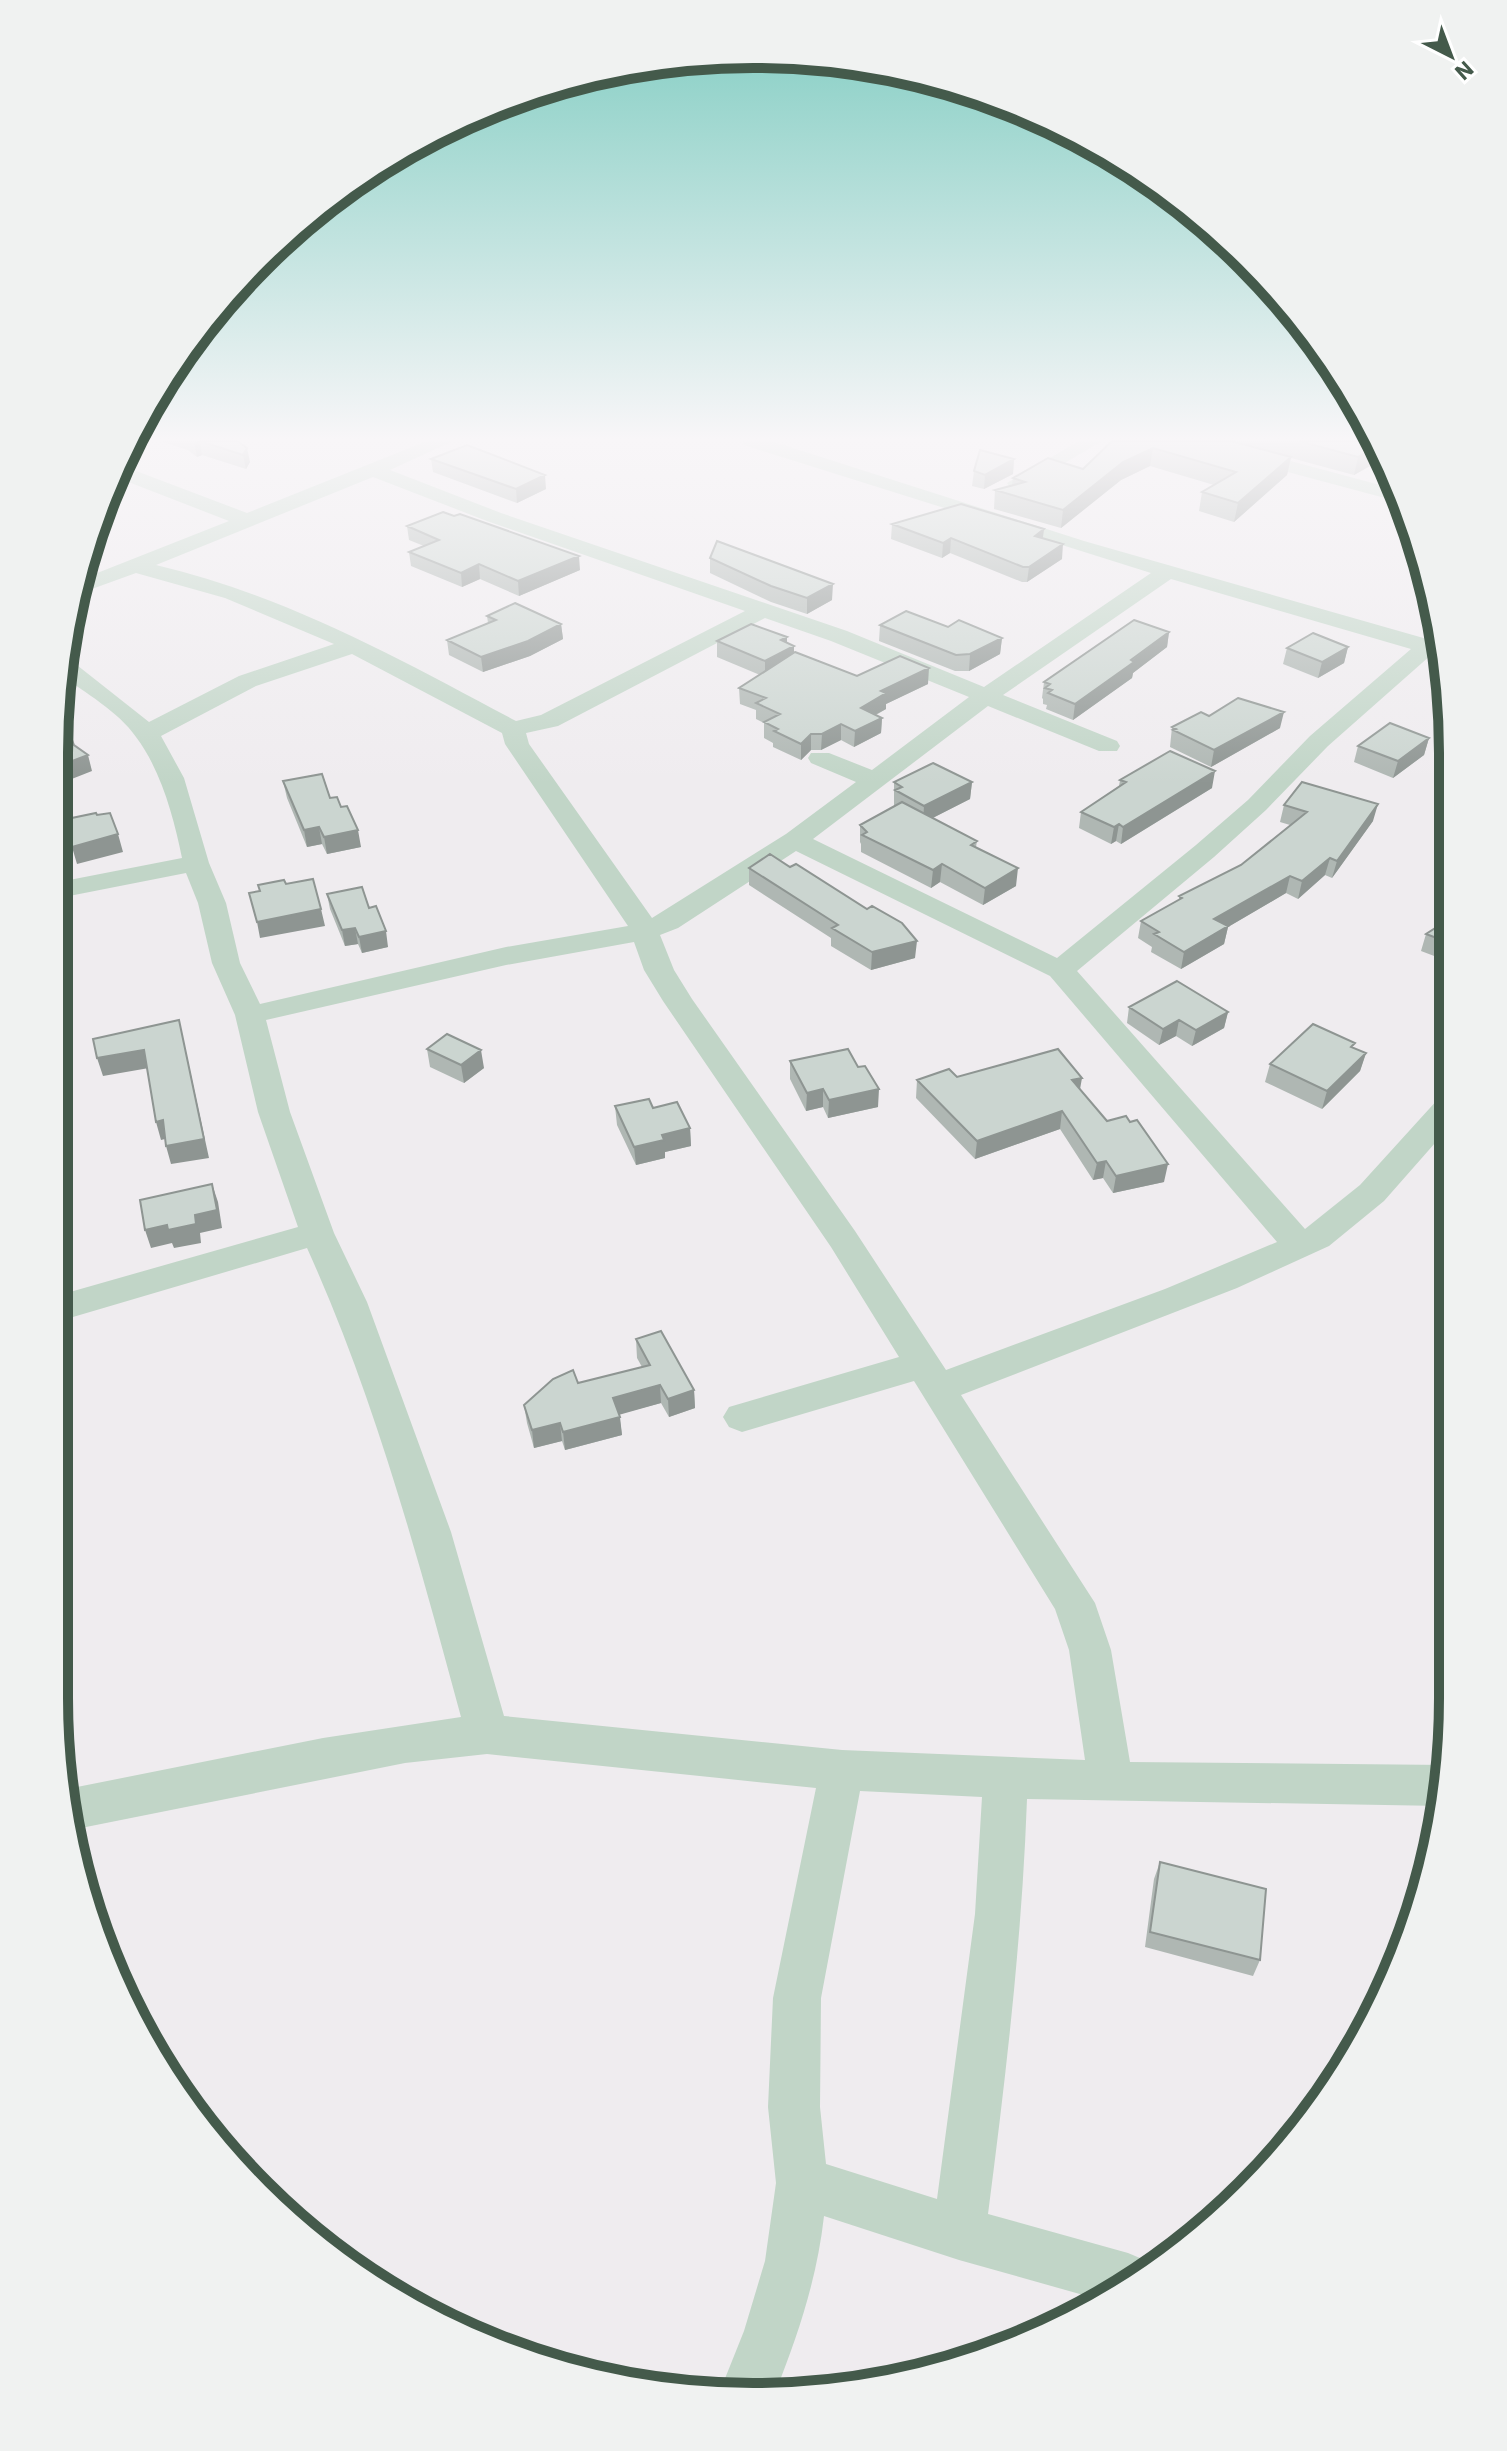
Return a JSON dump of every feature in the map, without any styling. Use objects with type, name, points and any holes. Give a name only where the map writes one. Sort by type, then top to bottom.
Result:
[{"type":"street","points":[[89,584],[159,555]]},
{"type":"street","points":[[607,555],[765,609],[987,695],[1108,746]]},
{"type":"street","points":[[1116,555],[1430,648]]},
{"type":"street","points":[[133,566],[229,592],[355,646],[513,729],[523,753],[645,931],[659,970],[678,1001],[843,1239],[1074,1603],[1090,1650],[1111,1782]]},
{"type":"street","points":[[250,1015],[506,956],[645,931],[684,913],[795,840],[987,695],[1169,571]]},
{"type":"street","points":[[513,729],[549,721],[765,609]]},
{"type":"street","points":[[139,725],[183,712],[285,664],[355,646]]},
{"type":"street","points":[[1060,970],[1215,842],[1319,741],[1431,652]]},
{"type":"street","points":[[73,673],[139,725],[171,778],[196,863],[212,903],[226,963],[250,1015],[274,1112],[317,1233],[349,1302],[431,1532],[487,1734]]},
{"type":"street","points":[[820,758],[874,780]]},
{"type":"street","points":[[795,840],[1060,970],[1300,1246]]},
{"type":"street","points":[[68,888],[196,863]]},
{"type":"street","points":[[742,1417],[1010,1358],[1168,1301],[1300,1246],[1335,1226],[1385,1180],[1439,1118]]},
{"type":"street","points":[[68,1306],[317,1233]]},
{"type":"street","points":[[77,1808],[378,1748],[487,1734],[842,1770],[1111,1782],[1433,1786]]},
{"type":"street","points":[[751,2383],[772,2331],[792,2261],[802,2183],[794,2107],[797,1998],[818,1879],[842,1770]]},
{"type":"street","points":[[959,2233],[991,1998],[999,1914],[1005,1777]]},
{"type":"street","points":[[802,2183],[959,2233],[1118,2277]]},
{"type":"building","points":[[417,555],[579,556],[518,581],[479,564],[461,573]]},
{"type":"building","points":[[711,555],[756,555],[833,584],[807,598],[771,586],[710,558]]},
{"type":"building","points":[[994,555],[1046,555],[1029,567]]},
{"type":"building","points":[[515,603],[561,624],[528,641],[481,657],[447,640],[496,620],[487,616]]},
{"type":"building","points":[[906,611],[948,627],[959,620],[1002,638],[970,654],[956,655],[880,625]]},
{"type":"building","points":[[1134,620],[1169,632],[1131,660],[1134,662],[1075,704],[1048,693],[1052,690],[1045,688],[1050,684],[1044,682]]},
{"type":"building","points":[[751,624],[787,637],[781,640],[794,646],[765,661],[717,641]]},
{"type":"building","points":[[1313,633],[1348,647],[1322,662],[1287,648]]},
{"type":"building","points":[[795,652],[857,676],[900,656],[929,668],[881,691],[886,693],[861,708],[882,718],[855,731],[841,724],[822,734],[811,734],[801,744],[774,731],[778,729],[764,722],[780,714],[756,703],[766,698],[739,688]]},
{"type":"building","points":[[1238,698],[1284,712],[1214,750],[1173,730],[1176,729],[1172,727],[1201,712],[1209,716]]},
{"type":"building","points":[[1390,723],[1429,738],[1398,761],[1358,746]]},
{"type":"building","points":[[69,731],[74,745],[88,755],[68,763]]},
{"type":"building","points":[[1170,751],[1215,771],[1123,827],[1119,824],[1114,827],[1081,812],[1126,782],[1120,780]]},
{"type":"building","points":[[933,763],[972,782],[924,806],[895,790],[902,787],[894,782]]},
{"type":"building","points":[[322,774],[330,798],[337,797],[341,807],[347,806],[358,830],[324,837],[319,827],[304,830],[283,781]]},
{"type":"building","points":[[1302,782],[1378,804],[1337,861],[1330,858],[1302,881],[1290,876],[1214,919],[1228,926],[1184,952],[1154,934],[1159,932],[1141,921],[1182,898],[1179,896],[1241,865],[1307,812],[1284,805]]},
{"type":"building","points":[[902,802],[977,841],[971,845],[1018,868],[985,888],[942,864],[933,870],[862,835],[867,832],[860,825]]},
{"type":"building","points":[[110,813],[118,834],[72,847],[68,836],[68,819]]},
{"type":"building","points":[[770,854],[790,867],[796,864],[867,909],[872,906],[902,923],[917,941],[872,952],[832,928],[838,925],[749,868]]},
{"type":"building","points":[[313,879],[321,909],[257,922],[249,893],[260,891],[258,885]]},
{"type":"building","points":[[362,887],[369,908],[376,906],[386,931],[359,937],[355,928],[342,930],[327,894]]},
{"type":"building","points":[[1439,926],[1439,939],[1426,934]]},
{"type":"building","points":[[1177,981],[1228,1012],[1196,1030],[1179,1020],[1163,1029],[1129,1007]]},
{"type":"building","points":[[179,1020],[204,1139],[166,1146],[163,1120],[156,1122],[144,1050],[97,1058],[93,1039]]},
{"type":"building","points":[[1313,1024],[1355,1043],[1351,1047],[1366,1053],[1327,1091],[1270,1064]]},
{"type":"building","points":[[447,1034],[481,1050],[461,1065],[427,1049]]},
{"type":"building","points":[[848,1049],[858,1067],[865,1066],[879,1089],[829,1100],[823,1089],[807,1093],[790,1061]]},
{"type":"building","points":[[1058,1049],[1082,1078],[1072,1080],[1107,1121],[1126,1116],[1130,1122],[1137,1120],[1168,1164],[1116,1176],[1106,1161],[1097,1163],[1062,1111],[977,1141],[917,1080],[949,1069],[957,1077]]},
{"type":"building","points":[[649,1099],[653,1108],[677,1102],[690,1128],[662,1135],[664,1140],[634,1147],[615,1106]]},
{"type":"building","points":[[212,1184],[217,1210],[195,1215],[196,1224],[168,1230],[167,1225],[145,1230],[140,1200]]},
{"type":"building","points":[[661,1331],[694,1390],[668,1399],[660,1385],[613,1398],[620,1417],[563,1432],[560,1423],[532,1430],[524,1405],[553,1379],[573,1370],[578,1383],[650,1365],[636,1339]]},
{"type":"building","points":[[1160,1862],[1266,1889],[1260,1960],[1150,1932]]}]
